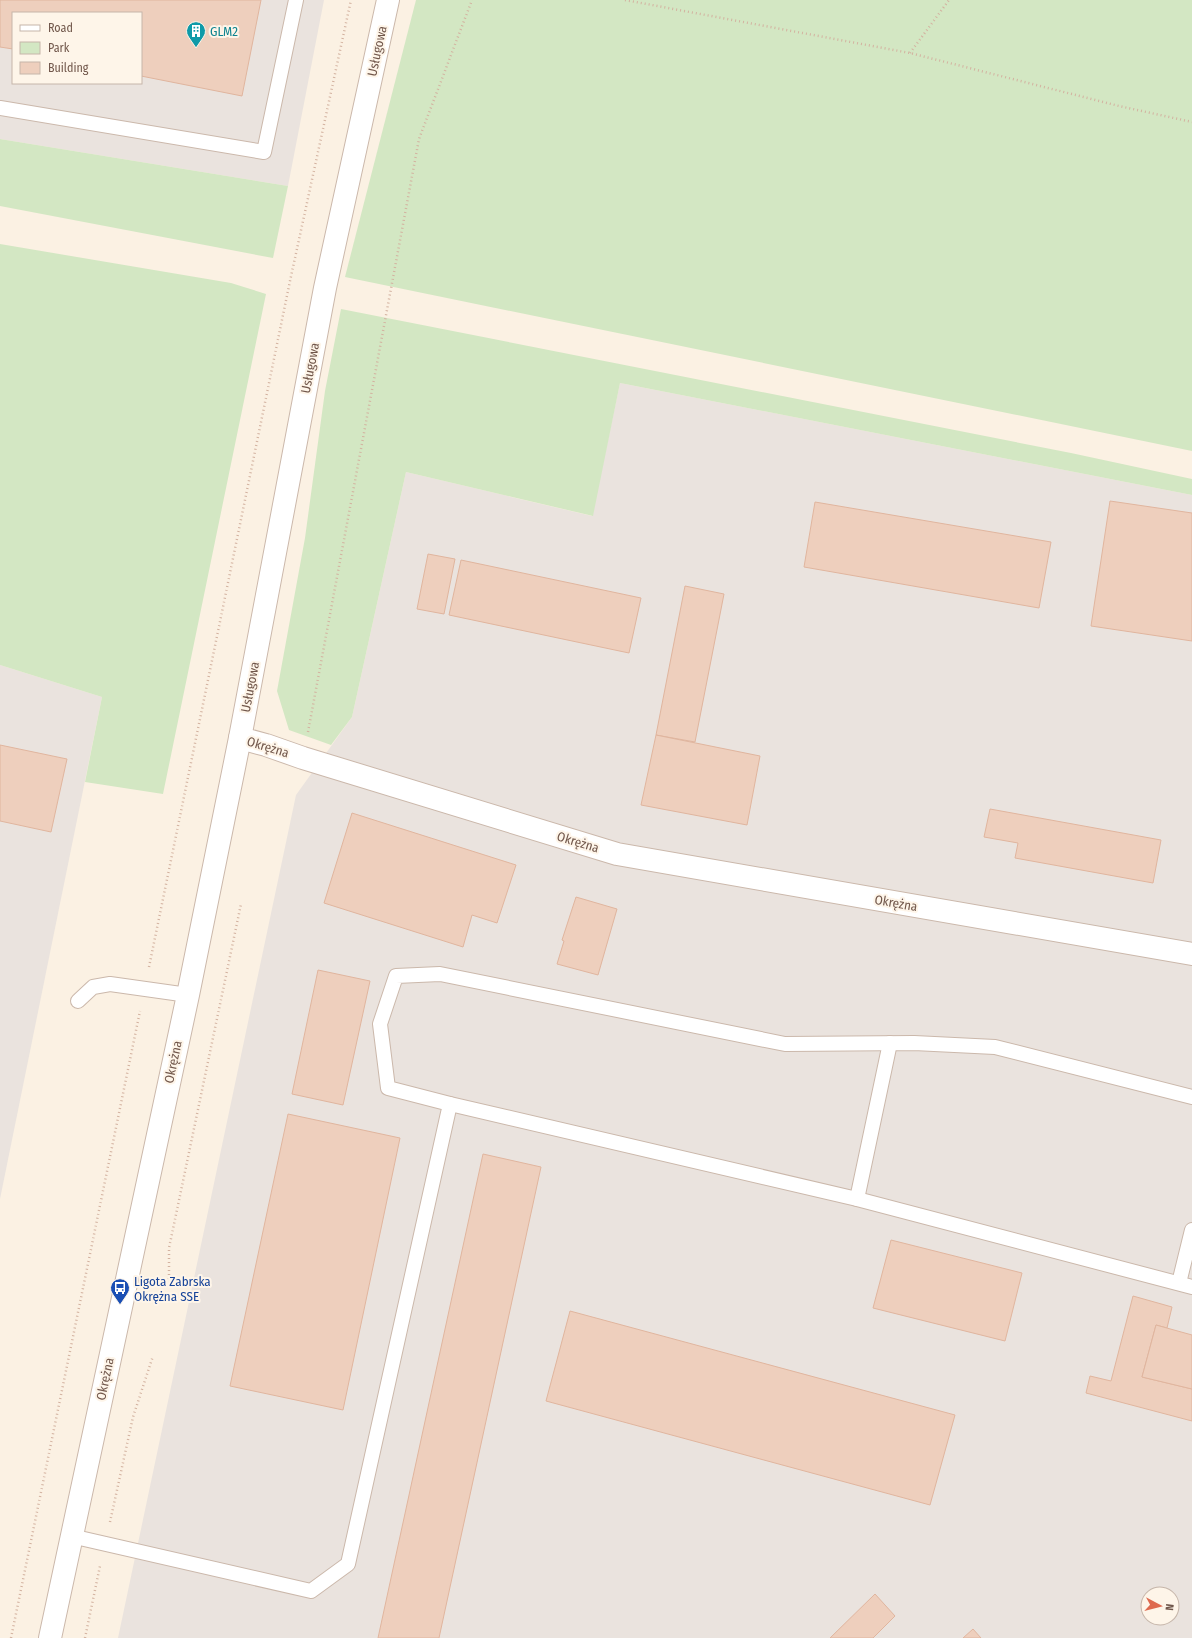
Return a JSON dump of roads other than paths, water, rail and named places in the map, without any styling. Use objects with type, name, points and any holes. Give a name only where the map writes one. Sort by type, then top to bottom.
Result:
[{"type":"street","name":"Usługowa","points":[[240,738],[325,288],[388,0]]},
{"type":"street","name":"Okrężna","points":[[50,1638],[188,995],[240,738],[617,854],[1192,954]]},
{"type":"lane","points":[[0,108],[264,152],[296,0]]},
{"type":"lane","points":[[1192,1097],[995,1047],[914,1043],[785,1044],[440,974],[396,976],[380,1024],[388,1088],[450,1104],[856,1200],[1186,1285],[1192,1230]]},
{"type":"lane","points":[[78,1001],[93,987],[110,984],[188,995]]},
{"type":"lane","points":[[856,1200],[890,1043]]},
{"type":"lane","points":[[71,1536],[311,1590],[348,1564],[450,1104]]},
{"type":"place","name":"GLM2","points":[[196,48]]},
{"type":"place","name":"Ligota Zabrska Okrężna SSE","points":[[120,1305]]}]
